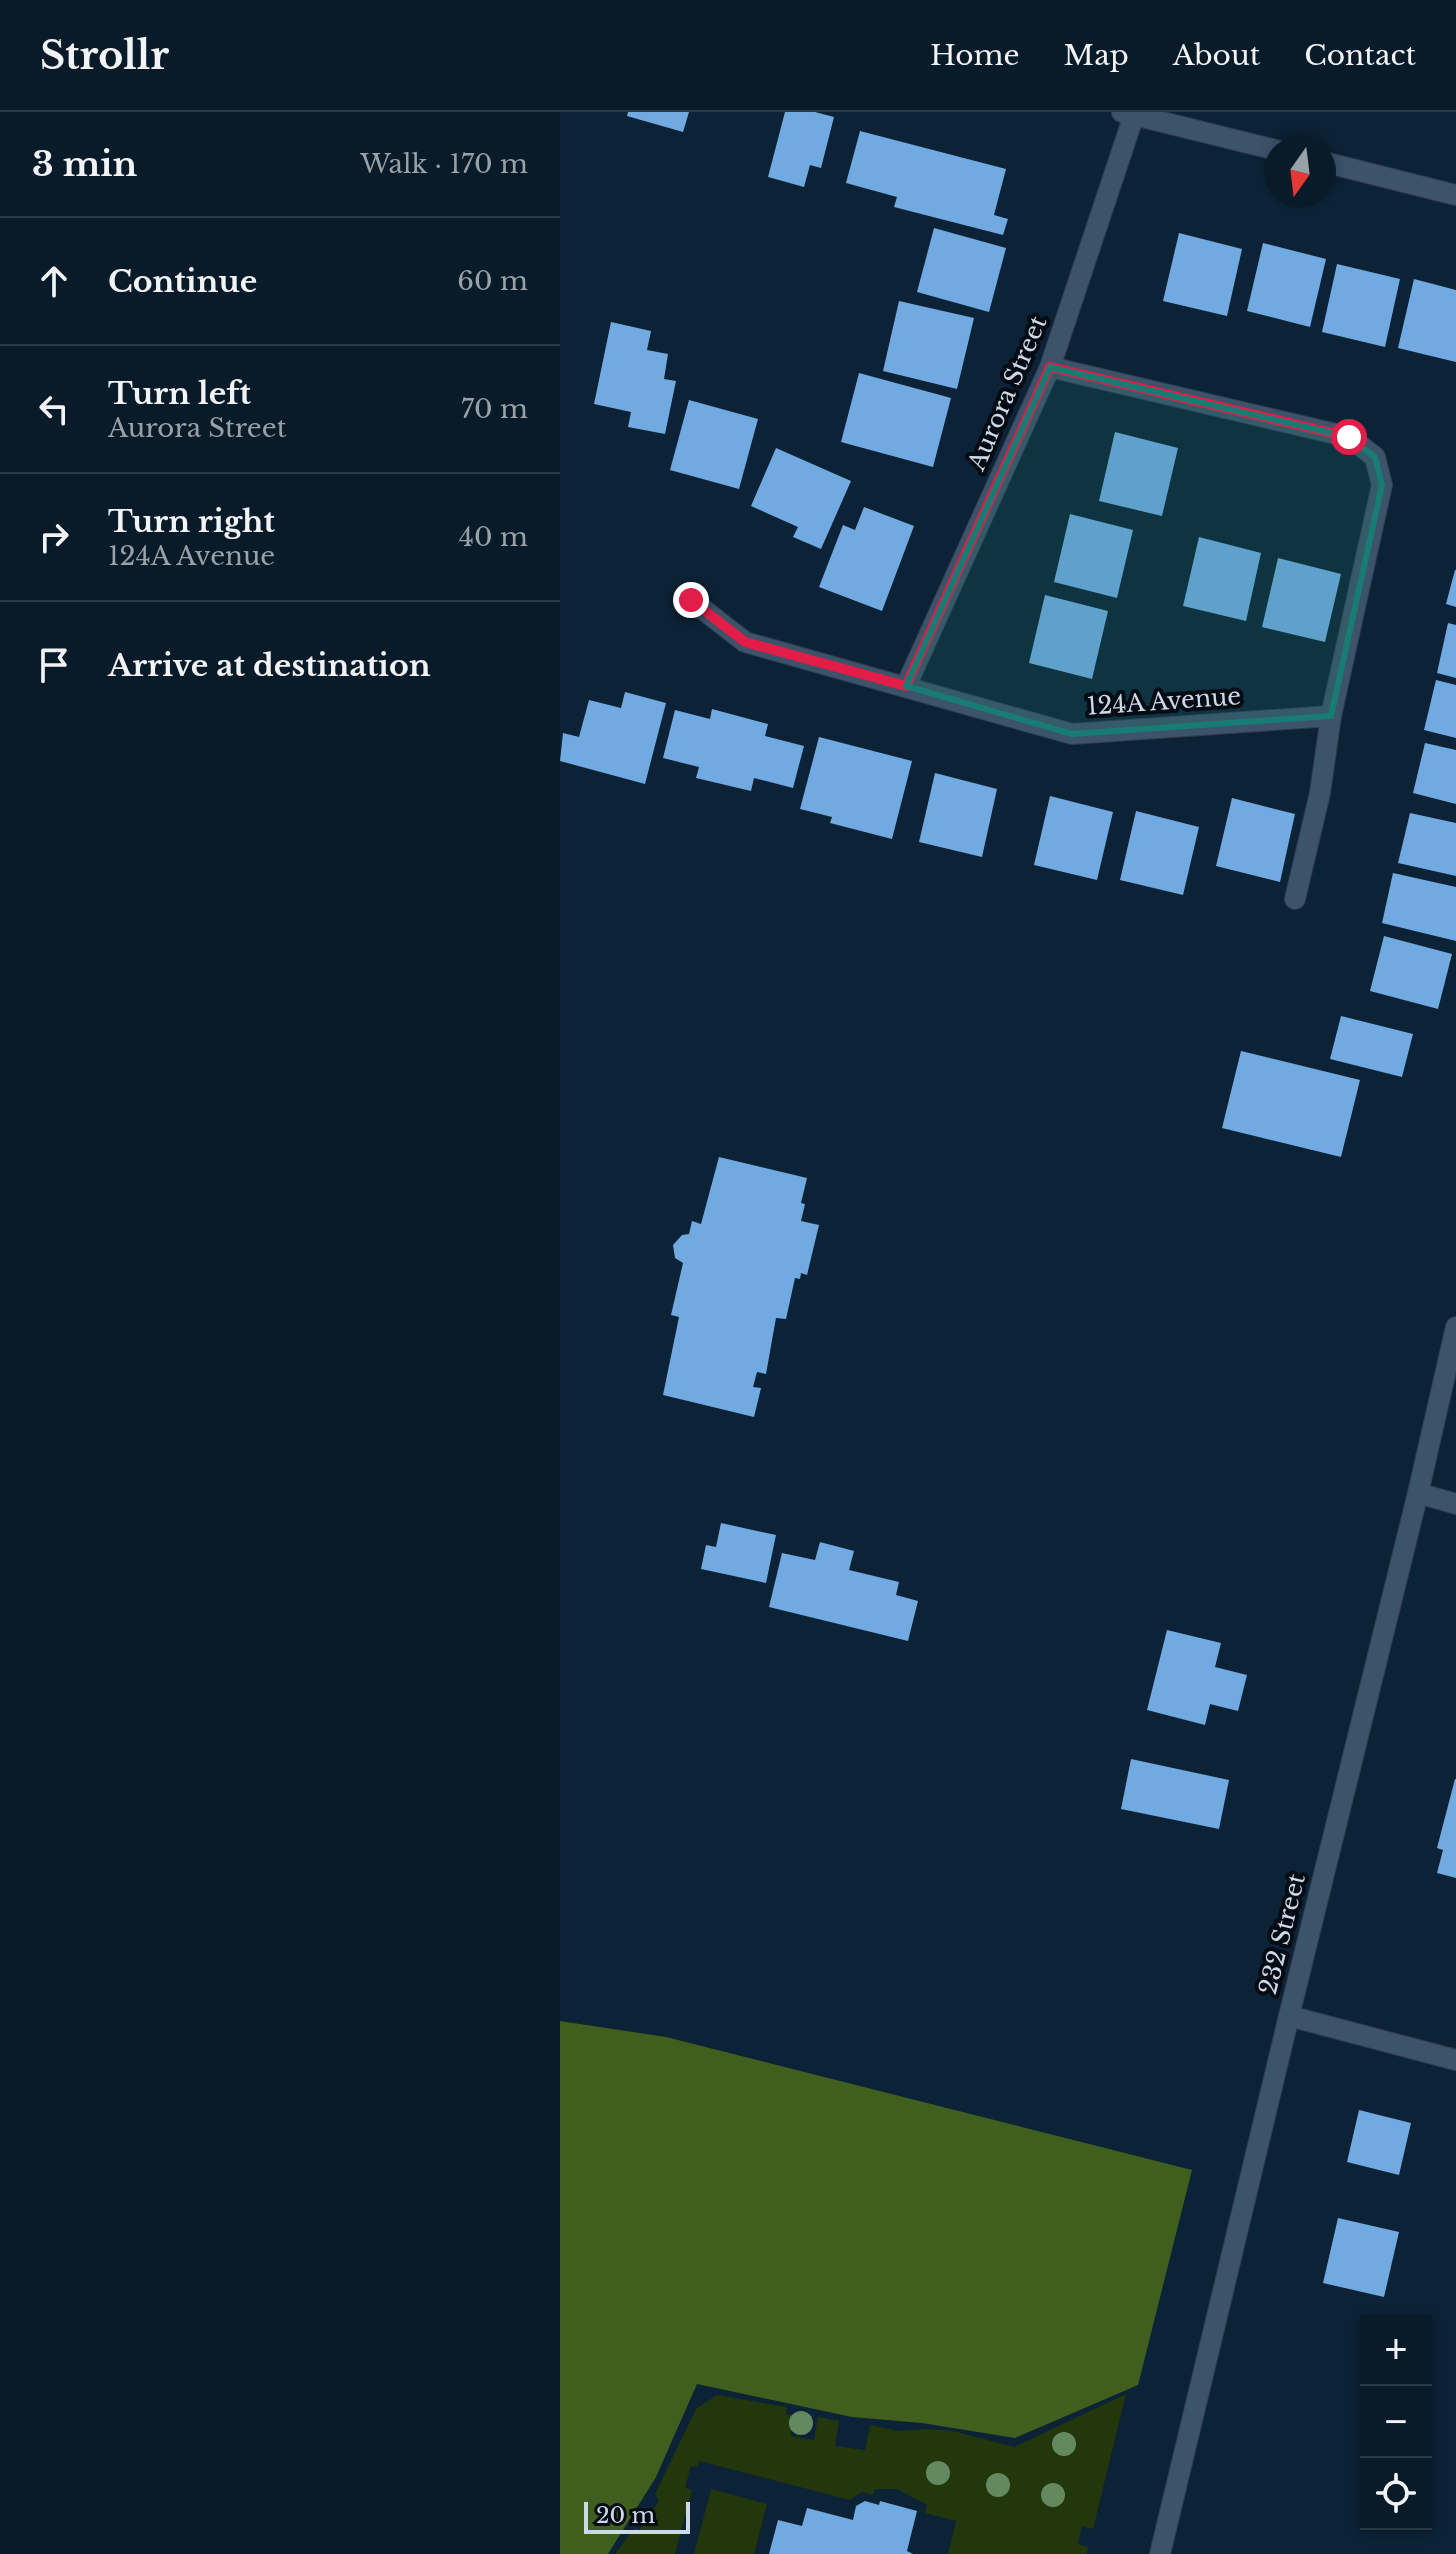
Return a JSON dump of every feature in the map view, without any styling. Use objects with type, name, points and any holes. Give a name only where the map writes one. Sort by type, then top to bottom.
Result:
[{"type":"street","points":[[1130,113],[1264,147]]},
{"type":"street","name":"Aurora Street","points":[[906,686],[1050,367],[1130,113]]},
{"type":"street","points":[[1336,165],[1456,195]]},
{"type":"street","points":[[1050,367],[1349,437],[1375,457],[1382,485],[1331,716],[1320,793],[1295,899]]},
{"type":"street","name":"124A Avenue","points":[[691,600],[745,642],[1072,734],[1331,716]]},
{"type":"street","name":"232 Street","points":[[1160,2554],[1456,1327]]},
{"type":"street","points":[[1418,1493],[1456,1504]]},
{"type":"street","points":[[1289,2016],[1456,2060]]},
{"type":"highlighted area","points":[[1050,367],[1349,437],[1375,457],[1382,485],[1331,716],[1072,734],[906,686]]},
{"type":"green space","points":[[560,2021],[666,2037],[1192,2170],[1138,2385],[1015,2438],[922,2423],[852,2417],[697,2384],[656,2477],[608,2554],[560,2554]]},
{"type":"green space","points":[[1126,2394],[1093,2529],[1082,2526],[1078,2544],[1088,2547],[1087,2554],[948,2554],[956,2521],[925,2513],[927,2505],[897,2489],[875,2489],[873,2495],[862,2492],[850,2500],[699,2461],[697,2467],[691,2466],[685,2487],[692,2490],[675,2554],[615,2554],[634,2528],[639,2530],[645,2522],[640,2518],[644,2511],[650,2514],[659,2501],[655,2494],[696,2409],[717,2395],[787,2407],[786,2414],[794,2415],[791,2436],[814,2440],[818,2417],[839,2421],[835,2446],[865,2450],[870,2425],[899,2431],[953,2431],[1014,2447]]},
{"type":"green space","points":[[711,2489],[767,2504],[754,2554],[694,2554]]},
{"type":"building","points":[[628,112],[689,112],[683,132],[627,116]]},
{"type":"building","points":[[785,112],[815,112],[834,117],[821,168],[810,165],[804,187],[768,177]]},
{"type":"building","points":[[860,131],[1006,169],[994,215],[1008,219],[1003,235],[894,207],[897,197],[846,183]]},
{"type":"building","points":[[934,228],[1006,248],[989,312],[917,292]]},
{"type":"building","points":[[1179,233],[1242,249],[1227,316],[1163,301]]},
{"type":"building","points":[[1263,243],[1326,259],[1310,327],[1247,311]]},
{"type":"building","points":[[1337,264],[1400,279],[1385,347],[1322,332]]},
{"type":"building","points":[[1414,279],[1456,290],[1456,362],[1398,348]]},
{"type":"building","points":[[899,301],[974,318],[957,389],[883,371]]},
{"type":"building","points":[[611,322],[651,331],[647,350],[668,354],[664,379],[676,381],[665,434],[628,427],[631,412],[594,404]]},
{"type":"building","points":[[859,373],[951,398],[933,467],[841,442]]},
{"type":"building","points":[[689,400],[758,419],[739,489],[670,470]]},
{"type":"building","points":[[1115,432],[1178,448],[1162,516],[1099,501]]},
{"type":"building","points":[[776,448],[851,481],[821,549],[793,537],[798,527],[751,506]]},
{"type":"building","points":[[864,507],[914,526],[882,611],[819,587],[843,525],[855,530]]},
{"type":"building","points":[[1070,514],[1133,530],[1117,598],[1054,582]]},
{"type":"building","points":[[1199,537],[1261,553],[1246,621],[1183,606]]},
{"type":"building","points":[[1278,558],[1341,574],[1325,642],[1262,627]]},
{"type":"building","points":[[1456,570],[1456,607],[1446,604]]},
{"type":"building","points":[[1045,595],[1108,611],[1092,679],[1029,663]]},
{"type":"building","points":[[1448,623],[1456,625],[1456,678],[1437,673]]},
{"type":"building","points":[[1436,680],[1456,685],[1456,738],[1424,730]]},
{"type":"building","points":[[625,692],[666,703],[645,784],[560,761],[563,733],[579,737],[589,700],[621,708]]},
{"type":"building","points":[[712,709],[768,724],[765,736],[804,746],[793,788],[754,778],[751,791],[696,778],[699,767],[663,758],[675,710],[710,719]]},
{"type":"building","points":[[819,737],[912,761],[892,839],[830,823],[832,817],[800,809]]},
{"type":"building","points":[[1425,743],[1456,750],[1456,804],[1413,793]]},
{"type":"building","points":[[935,773],[997,789],[982,857],[919,842]]},
{"type":"building","points":[[1050,796],[1113,812],[1097,880],[1034,865]]},
{"type":"building","points":[[1232,798],[1295,814],[1280,882],[1216,866]]},
{"type":"building","points":[[1136,811],[1199,827],[1183,895],[1120,880]]},
{"type":"building","points":[[1410,813],[1456,823],[1456,876],[1398,863]]},
{"type":"building","points":[[1393,873],[1456,887],[1456,941],[1382,923]]},
{"type":"building","points":[[1384,936],[1452,954],[1438,1009],[1370,991]]},
{"type":"building","points":[[1341,1016],[1413,1034],[1402,1077],[1330,1059]]},
{"type":"building","points":[[1241,1051],[1360,1080],[1341,1157],[1222,1128]]},
{"type":"building","points":[[719,1157],[807,1178],[801,1203],[805,1204],[801,1221],[819,1225],[807,1275],[801,1273],[800,1279],[795,1278],[786,1319],[776,1318],[766,1374],[757,1372],[753,1387],[761,1388],[754,1417],[663,1395],[679,1317],[671,1315],[683,1263],[675,1258],[673,1245],[682,1235],[689,1234],[692,1221],[701,1224]]},
{"type":"building","points":[[721,1523],[776,1535],[766,1583],[701,1569],[706,1545],[716,1547]]},
{"type":"building","points":[[820,1542],[854,1551],[849,1570],[899,1582],[896,1595],[918,1601],[908,1641],[769,1607],[782,1553],[815,1560]]},
{"type":"building","points":[[1167,1630],[1221,1643],[1215,1667],[1247,1675],[1238,1711],[1210,1704],[1205,1725],[1147,1710]]},
{"type":"building","points":[[1131,1759],[1229,1780],[1219,1829],[1121,1809]]},
{"type":"building","points":[[1455,1779],[1456,1878],[1437,1873],[1443,1850],[1437,1848]]},
{"type":"building","points":[[1359,2110],[1411,2123],[1399,2175],[1347,2162]]},
{"type":"building","points":[[1338,2218],[1399,2232],[1384,2297],[1323,2283]]},
{"type":"building","points":[[865,2501],[879,2505],[880,2501],[917,2511],[907,2551],[913,2554],[769,2554],[778,2520],[802,2526],[807,2508],[853,2520],[856,2506]]},
{"type":"route","points":[[691,600],[745,642],[906,686],[1050,367],[1349,437]]}]
